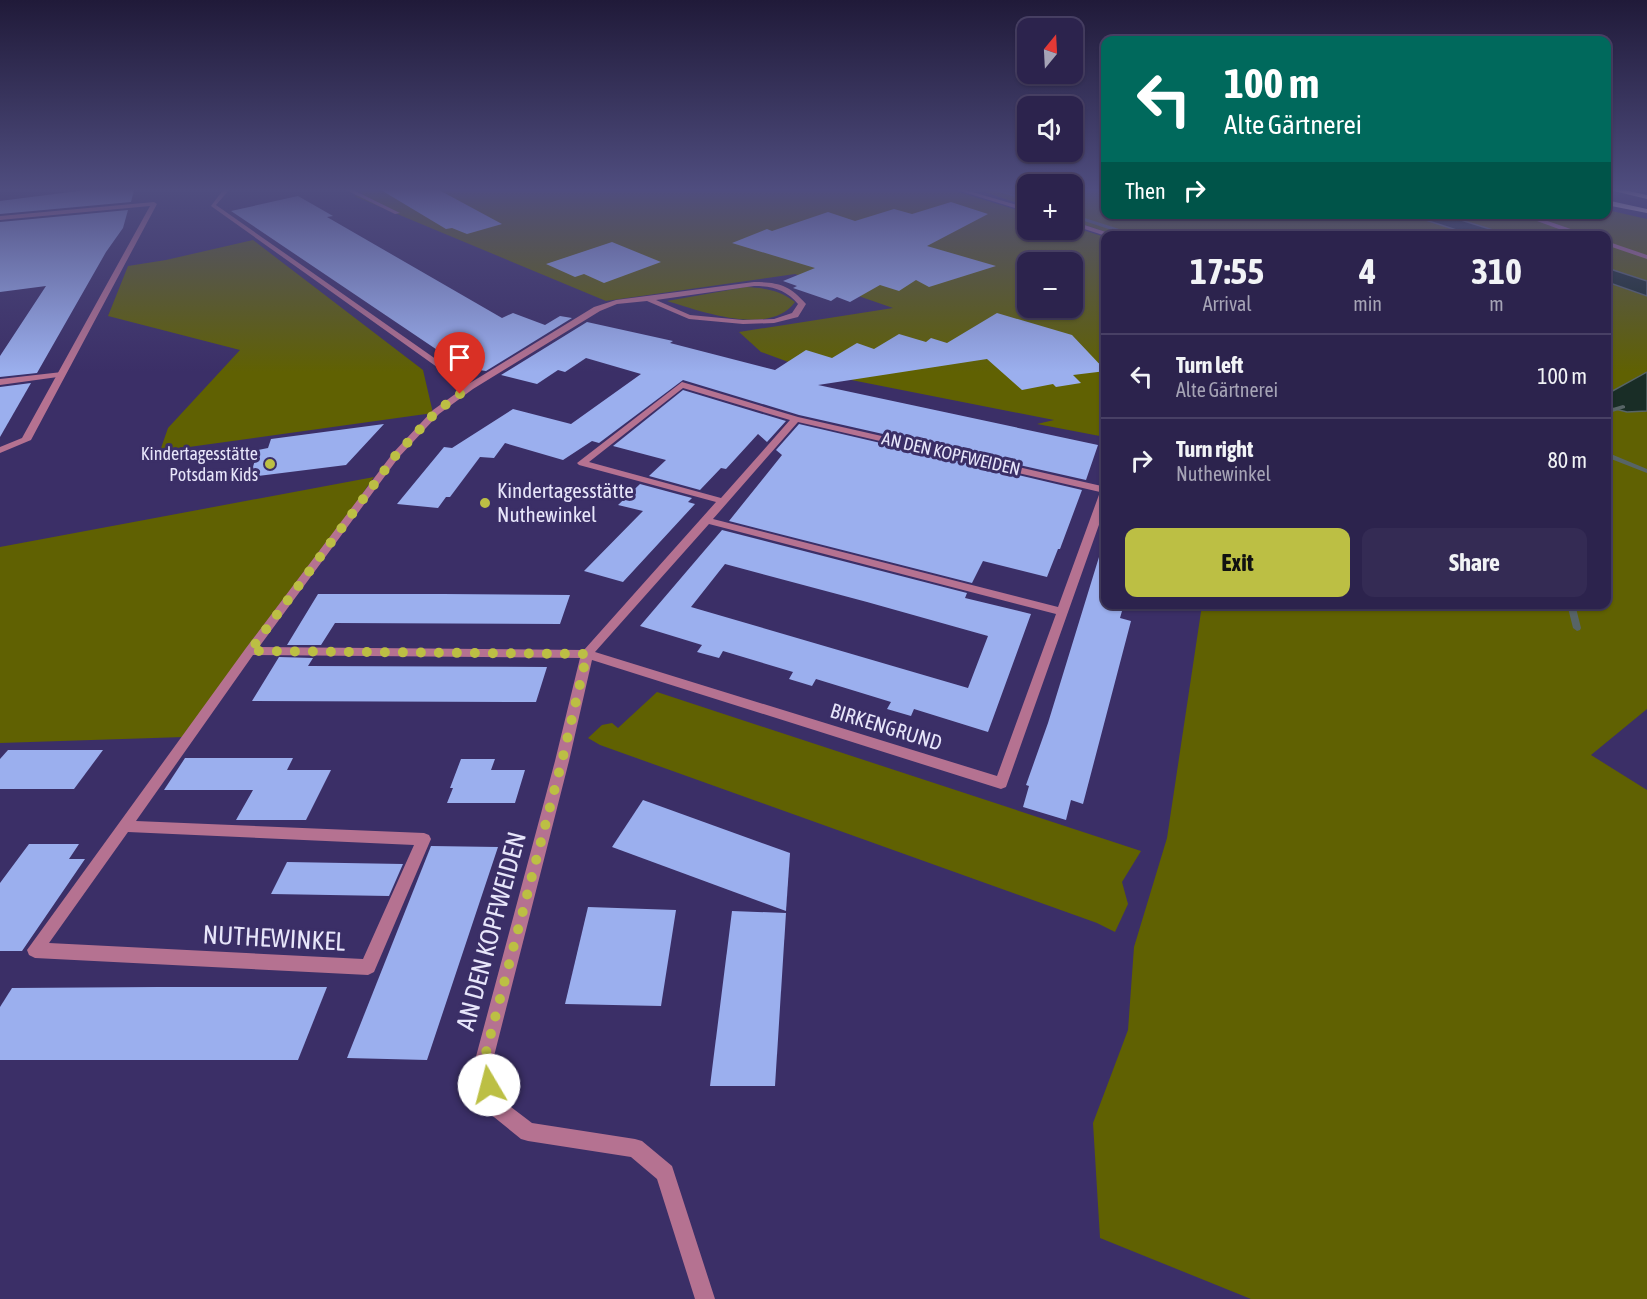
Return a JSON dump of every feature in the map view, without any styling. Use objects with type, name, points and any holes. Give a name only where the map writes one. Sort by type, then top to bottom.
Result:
[{"type":"street","points":[[0,450],[26,440],[129,251]]},
{"type":"street","points":[[277,251],[470,387]]},
{"type":"street","points":[[1630,251],[1647,256]]},
{"type":"street","name":"NUTHEWINKEL","points":[[124,826],[424,839],[368,967],[35,950],[124,826],[250,651],[396,455],[436,412],[470,387],[597,309],[616,302],[754,284],[774,284],[794,295],[802,304],[795,315],[774,321],[742,322],[689,317],[648,299]]},
{"type":"street","points":[[0,382],[62,374]]},
{"type":"street","name":"AN DEN KOPFWEIDEN","points":[[722,501],[582,463],[682,385],[796,419],[1101,489]]},
{"type":"street","name":"AN DEN KOPFWEIDEN","points":[[705,1299],[665,1173],[635,1148],[528,1132],[495,1107],[483,1064],[562,761],[587,654],[796,419]]},
{"type":"street","name":"BIRKENGRUND","points":[[587,654],[1001,783],[1101,504]]},
{"type":"street","points":[[706,520],[1061,612]]},
{"type":"street","points":[[250,651],[587,654]]},
{"type":"shaded area","points":[[207,251],[267,251],[423,370],[433,413],[160,451],[168,428],[240,350],[108,316],[128,266]]},
{"type":"shaded area","points":[[485,251],[1101,251],[1101,436],[1037,424],[1054,420],[821,374],[761,352],[739,332],[893,308],[795,274],[606,301]]},
{"type":"shaded area","points":[[1611,251],[1647,251],[1647,281],[1611,269]]},
{"type":"shaded area","points":[[1611,269],[1647,281],[1647,296],[1611,283]]},
{"type":"shaded area","points":[[1611,284],[1647,296],[1647,372],[1611,392]]},
{"type":"shaded area","points":[[746,287],[772,290],[795,302],[784,312],[769,318],[752,320],[715,315],[667,301]]},
{"type":"shaded area","points":[[1647,372],[1647,411],[1627,412],[1611,408],[1611,392]]},
{"type":"shaded area","points":[[1611,408],[1627,412],[1647,411],[1647,709],[1591,755],[1647,790],[1647,1299],[1251,1299],[1100,1238],[1093,1123],[1128,1030],[1134,947],[1167,838],[1201,609],[1611,609]]},
{"type":"shaded area","points":[[374,477],[284,607],[184,737],[0,743],[0,547]]},
{"type":"shaded area","points":[[657,692],[1141,851],[1122,882],[1128,904],[1115,932],[1097,923],[600,745],[588,738],[602,725],[612,723],[618,728]]},
{"type":"building","points":[[0,251],[107,251],[37,373],[0,377],[0,356],[46,286],[0,292]]},
{"type":"building","points":[[290,251],[385,251],[502,318],[513,313],[545,325],[560,316],[572,318],[486,371],[464,368]]},
{"type":"building","points":[[586,251],[633,251],[661,262],[604,283],[584,274],[575,277],[546,264]]},
{"type":"building","points":[[757,251],[943,251],[996,266],[929,287],[916,280],[899,291],[880,285],[850,302],[837,297],[831,301],[793,288],[797,286],[783,281],[815,268]]},
{"type":"building","points":[[997,313],[1072,335],[1101,366],[1101,372],[1073,375],[1081,383],[1056,387],[1053,384],[1022,390],[987,359],[818,385],[1098,445],[1086,480],[799,415],[683,380],[599,443],[592,441],[563,460],[505,443],[494,458],[480,457],[450,497],[446,497],[438,508],[397,504],[444,447],[452,448],[513,409],[571,424],[641,374],[586,358],[565,372],[558,370],[537,384],[501,375],[587,322],[673,341],[670,343],[775,370],[806,350],[832,358],[857,343],[874,349],[899,334],[926,342],[931,338],[947,343]]},
{"type":"building","points":[[31,383],[0,437],[0,387]]},
{"type":"building","points":[[683,390],[786,421],[767,442],[758,434],[726,469],[721,468],[700,490],[649,476],[666,460],[613,446]]},
{"type":"building","points":[[384,424],[346,465],[250,477],[258,450],[268,448],[271,439]]},
{"type":"building","points":[[799,424],[1082,490],[1047,577],[983,561],[972,583],[729,521],[782,455],[776,450]]},
{"type":"building","points":[[640,484],[692,498],[688,502],[695,504],[623,582],[584,571],[643,511],[618,505]]},
{"type":"building","points":[[722,530],[967,593],[965,598],[1031,614],[988,732],[914,709],[911,716],[887,709],[891,702],[816,679],[812,686],[789,679],[793,672],[723,651],[719,658],[697,652],[702,645],[640,626]],"holes":[[[725,564],[988,636],[968,688],[691,607]]]},
{"type":"building","points":[[1099,557],[1101,557],[1101,609],[1123,609],[1120,618],[1131,621],[1083,804],[1071,800],[1066,820],[1023,807],[1029,786],[1026,785],[1048,723]]},
{"type":"building","points":[[318,594],[570,595],[560,624],[335,623],[321,645],[287,645]]},
{"type":"building","points":[[279,657],[313,658],[308,666],[547,667],[536,702],[252,701]]},
{"type":"building","points":[[8,750],[103,750],[74,789],[0,789],[0,759]]},
{"type":"building","points":[[185,758],[293,758],[287,770],[331,770],[306,820],[236,820],[253,790],[164,790]]},
{"type":"building","points":[[461,759],[495,759],[491,770],[525,770],[515,803],[447,803]]},
{"type":"building","points":[[643,800],[790,853],[786,911],[612,847]]},
{"type":"building","points":[[29,844],[79,844],[69,859],[85,859],[22,951],[0,951],[0,883]]},
{"type":"building","points":[[431,846],[498,847],[427,1060],[347,1058]]},
{"type":"building","points":[[287,862],[403,864],[389,896],[271,894]]},
{"type":"building","points":[[588,907],[676,910],[661,1006],[565,1004]]},
{"type":"building","points":[[732,911],[786,913],[775,1086],[710,1086]]},
{"type":"building","points":[[327,987],[298,1060],[0,1060],[0,1007],[12,988]]},
{"type":"waterway","points":[[1611,411],[1623,407]]},
{"type":"waterway","points":[[1611,456],[1647,471]]},
{"type":"waterway","points":[[1572,609],[1577,628]]},
{"type":"place","name":"Kindertagesstätte Potsdam Kids","points":[[270,464]]},
{"type":"place","name":"Kindertagesstätte Nuthewinkel","points":[[485,503]]},
{"type":"route","points":[[460,394],[436,412],[396,455],[250,651],[587,654],[562,761],[483,1064],[489,1085]]}]
